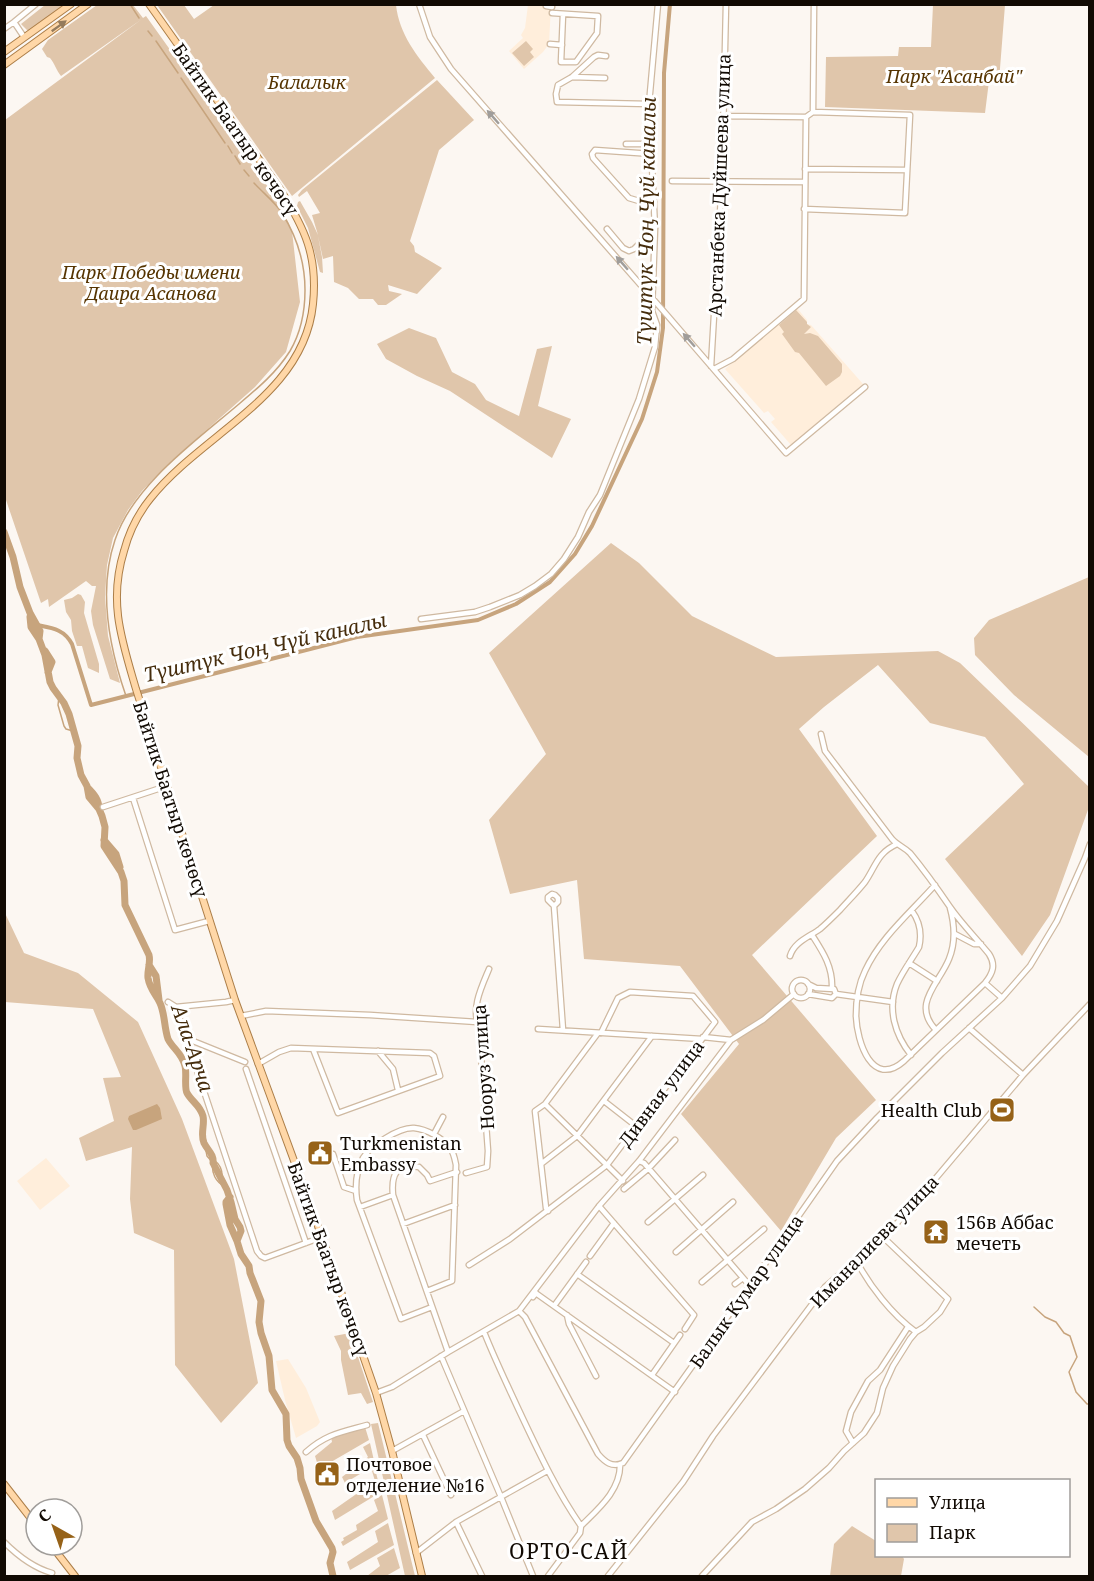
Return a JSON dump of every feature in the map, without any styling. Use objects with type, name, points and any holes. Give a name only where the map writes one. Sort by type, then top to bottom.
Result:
[{"type":"main road","points":[[4,52],[70,4]]},
{"type":"main road","points":[[4,65],[88,4]]},
{"type":"main road","name":"Байтик Баатыр көчөсү","points":[[149,4],[297,216],[310,248],[315,282],[308,331],[291,366],[264,396],[163,485],[146,505],[130,533],[118,573],[116,603],[121,639],[235,1000],[322,1237],[376,1394],[422,1576]]},
{"type":"main road","points":[[24,37],[30,47]]},
{"type":"main road","points":[[4,1484],[24,1510]]},
{"type":"main road","points":[[60,1557],[75,1576]]},
{"type":"street","points":[[4,29],[36,4]]},
{"type":"street","points":[[419,4],[430,37],[451,69],[786,453],[865,387]]},
{"type":"street","points":[[421,620],[475,612],[507,601],[536,586],[564,559],[600,495],[639,399],[656,342],[657,325],[652,311],[655,228],[649,104],[658,4]]},
{"type":"street","name":"Арстанбека Дуйшеева улица","points":[[713,367],[722,180],[726,4]]},
{"type":"street","points":[[813,4],[813,112]]},
{"type":"street","points":[[552,13],[598,16],[597,33],[576,62],[561,62],[563,14]]},
{"type":"street","points":[[14,22],[24,37]]},
{"type":"street","points":[[550,44],[562,45]]},
{"type":"street","points":[[606,56],[594,57],[557,87],[555,98],[557,102],[649,104]]},
{"type":"street","points":[[572,77],[604,78]]},
{"type":"street","points":[[723,116],[806,117],[813,112],[910,115],[904,213],[804,209]]},
{"type":"street","points":[[713,367],[733,359],[804,299],[806,117]]},
{"type":"street","points":[[626,144],[651,144]]},
{"type":"street","points":[[652,153],[595,150],[592,154],[593,158],[629,198],[654,202]]},
{"type":"street","points":[[805,170],[907,170]]},
{"type":"street","points":[[672,181],[804,182]]},
{"type":"street","points":[[606,230],[623,248],[629,251],[655,228]]},
{"type":"street","points":[[821,734],[825,752],[897,844],[909,852],[935,885],[950,907],[989,954],[993,962],[992,973],[985,983],[898,1067],[879,1069],[871,1063],[858,1034],[856,1016],[860,983],[871,959],[887,938],[935,885]]},
{"type":"street","points":[[103,807],[167,786]]},
{"type":"street","points":[[133,798],[176,930],[209,921]]},
{"type":"street","points":[[790,956],[791,951],[797,945],[831,919],[864,883],[879,857],[897,844]]},
{"type":"street","name":"Балык Кумар улица","points":[[620,1464],[627,1459],[675,1392],[837,1161],[877,1118],[1002,998],[1030,966],[1057,921],[1089,844]]},
{"type":"street","points":[[554,906],[563,1030]]},
{"type":"street","points":[[936,1030],[928,1021],[927,1000],[949,960],[955,934],[950,907]]},
{"type":"street","points":[[911,1054],[897,1033],[893,1002],[897,984],[920,940],[918,922],[912,911]]},
{"type":"street","points":[[955,934],[974,944],[981,945]]},
{"type":"street","points":[[812,935],[830,964],[832,989]]},
{"type":"street","points":[[909,963],[937,981]]},
{"type":"street","name":"Нооруз улица","points":[[466,1173],[487,1167],[488,1151],[477,997],[489,969]]},
{"type":"street","points":[[794,994],[792,986],[795,982],[804,980],[814,987],[835,990],[837,994],[893,1002]]},
{"type":"street","points":[[985,983],[1002,998]]},
{"type":"street","points":[[794,994],[802,997],[808,993],[810,989],[808,984]]},
{"type":"street","name":"Дивная улица","points":[[469,1265],[510,1239],[607,1165],[715,1022],[693,996],[630,992],[618,998],[600,1033]]},
{"type":"street","points":[[808,993],[832,998],[837,994]]},
{"type":"street","points":[[520,1312],[599,1206],[639,1161],[730,1040],[758,1024],[794,994]]},
{"type":"street","points":[[168,1002],[176,1006],[235,1000]]},
{"type":"street","name":"Иманалиева улица","points":[[609,1576],[682,1482],[713,1436],[817,1297],[834,1279],[883,1237],[924,1193],[1023,1075],[1089,1004]]},
{"type":"street","points":[[176,1006],[257,1251],[265,1258],[322,1237]]},
{"type":"street","points":[[241,1016],[266,1011],[477,1022]]},
{"type":"street","points":[[969,1028],[1023,1075]]},
{"type":"street","points":[[538,1029],[730,1040]]},
{"type":"street","points":[[548,1211],[534,1112],[545,1104],[600,1033]]},
{"type":"street","points":[[541,1164],[577,1136],[652,1036]]},
{"type":"street","points":[[187,1041],[193,1041],[245,1062]]},
{"type":"street","points":[[258,1064],[291,1048],[430,1053],[434,1056],[440,1076],[338,1113],[313,1049]]},
{"type":"street","points":[[378,1051],[393,1069],[398,1090]]},
{"type":"street","points":[[246,1069],[306,1243]]},
{"type":"street","points":[[604,1101],[636,1126]]},
{"type":"street","points":[[545,1104],[623,1181]]},
{"type":"street","points":[[434,1134],[443,1117]]},
{"type":"street","points":[[427,1291],[453,1281],[457,1173],[453,1152],[450,1148],[434,1134],[408,1128],[380,1142],[362,1159],[357,1175],[356,1191],[401,1319],[432,1307]]},
{"type":"street","points":[[624,1189],[649,1168],[675,1140]]},
{"type":"street","points":[[333,1154],[344,1187],[356,1191]]},
{"type":"street","points":[[639,1161],[649,1168],[750,1286]]},
{"type":"street","points":[[448,1352],[392,1187],[393,1175],[403,1167],[419,1167],[430,1181],[457,1173]]},
{"type":"street","points":[[648,1222],[703,1175]]},
{"type":"street","points":[[360,1207],[393,1195]]},
{"type":"street","points":[[675,1252],[733,1202]]},
{"type":"street","points":[[403,1224],[455,1205]]},
{"type":"street","points":[[599,1206],[694,1315],[685,1329]]},
{"type":"street","points":[[590,1256],[614,1223]]},
{"type":"street","points":[[702,1282],[764,1229]]},
{"type":"street","points":[[702,1576],[752,1522],[805,1489],[864,1433],[877,1413],[883,1388],[893,1366],[916,1332],[940,1312],[948,1299],[883,1237]]},
{"type":"street","points":[[856,1260],[875,1291],[916,1332]]},
{"type":"street","points":[[554,1306],[586,1262]]},
{"type":"street","points":[[577,1274],[674,1343]]},
{"type":"street","points":[[735,1284],[743,1278]]},
{"type":"street","points":[[376,1394],[392,1387],[441,1356],[520,1312],[536,1293],[675,1392]]},
{"type":"street","points":[[520,1312],[525,1317],[598,1454],[607,1463],[620,1464],[616,1486],[581,1526],[580,1533],[548,1576]]},
{"type":"street","points":[[567,1315],[569,1324],[596,1376]]},
{"type":"street","points":[[853,1443],[846,1431],[851,1412],[868,1381],[880,1370],[908,1326]]},
{"type":"street","points":[[484,1332],[494,1359],[548,1471],[565,1503],[581,1526]]},
{"type":"street","points":[[652,1375],[680,1335]]},
{"type":"street","points":[[441,1356],[533,1576]]},
{"type":"street","points":[[392,1451],[464,1411]]},
{"type":"street","points":[[306,1452],[317,1442],[332,1435],[367,1425]]},
{"type":"street","points":[[423,1435],[451,1495]]},
{"type":"street","points":[[416,1553],[456,1522],[548,1471]]},
{"type":"street","points":[[456,1522],[482,1576]]},
{"type":"street","points":[[4,1542],[40,1570],[52,1573]]},
{"type":"shaded area","points":[[528,5],[551,5],[549,44],[524,69],[509,51],[523,38],[521,35],[525,28]]},
{"type":"shaded area","points":[[797,308],[807,320],[807,324],[811,325],[863,384],[791,445],[771,422],[775,419],[768,411],[764,413],[725,369]]},
{"type":"shaded area","points":[[157,1104],[162,1119],[133,1130],[129,1116]]},
{"type":"shaded area","points":[[46,1158],[70,1186],[40,1210],[17,1181]]},
{"type":"shaded area","points":[[288,1359],[306,1388],[320,1422],[296,1438],[276,1361]]},
{"type":"green space","points":[[45,5],[66,5],[31,30],[27,30],[21,24]]},
{"type":"green space","name":"Парк Победы имени Даира Асанова","points":[[97,5],[133,5],[143,18],[146,16],[280,204],[292,231],[300,302],[286,352],[255,387],[167,465],[142,491],[128,510],[113,538],[107,565],[105,597],[108,636],[120,683],[110,679],[93,625],[91,611],[96,586],[86,581],[49,607],[48,599],[41,603],[5,497],[5,120],[142,19],[61,76],[52,60],[42,49],[48,40]]},
{"type":"green space","name":"Балалык","points":[[157,5],[184,5],[194,19],[214,5],[396,5],[405,35],[435,78],[292,196]]},
{"type":"green space","name":"Парк \"Асанбай\"","points":[[933,5],[1005,5],[999,81],[989,81],[985,113],[825,107],[826,57],[898,56],[899,47],[931,47]]},
{"type":"green space","points":[[526,41],[533,49],[530,52],[534,57],[524,66],[512,53]]},
{"type":"green space","points":[[437,80],[474,120],[439,150],[410,241],[415,252],[442,268],[417,294],[388,285],[389,291],[402,294],[386,305],[378,305],[373,299],[359,299],[348,288],[334,282],[333,256],[323,259],[318,236],[323,273],[320,272],[308,228],[297,206],[298,202],[300,201],[318,235],[312,215],[320,213],[307,191],[299,197],[298,195]]},
{"type":"green space","points":[[796,310],[811,327],[804,334],[810,333],[818,336],[842,364],[840,376],[826,386],[782,334],[784,332],[779,325]]},
{"type":"green space","points":[[409,328],[436,338],[452,372],[475,384],[486,400],[519,416],[537,349],[552,346],[538,406],[571,419],[552,458],[450,391],[386,359],[377,344]]},
{"type":"green space","points":[[611,543],[639,563],[692,616],[776,657],[938,651],[960,663],[1089,787],[1089,807],[1050,915],[1022,956],[945,859],[1024,784],[985,737],[930,723],[878,665],[799,729],[877,836],[752,955],[876,1100],[836,1138],[781,1231],[681,1114],[739,1044],[680,966],[584,959],[577,880],[510,894],[489,820],[546,754],[489,653]]},
{"type":"green space","points":[[1089,577],[1089,757],[1014,695],[975,655],[974,638],[989,620]]},
{"type":"green space","points":[[78,594],[85,602],[84,613],[99,664],[99,673],[88,668],[82,646],[77,646],[71,620],[66,612],[64,600]]},
{"type":"green space","points":[[4,911],[24,953],[78,973],[138,1022],[182,1119],[234,1259],[258,1383],[221,1423],[175,1365],[174,1250],[134,1233],[130,1199],[132,1147],[86,1161],[79,1138],[114,1121],[103,1078],[121,1077],[93,1009],[5,1002]]},
{"type":"green space","points":[[350,1333],[373,1402],[367,1404],[361,1393],[348,1395],[341,1351],[334,1336]]},
{"type":"green space","points":[[378,1423],[415,1576],[405,1576],[371,1424]]},
{"type":"green space","points":[[365,1427],[369,1440],[319,1469],[315,1456],[332,1442],[331,1437]]},
{"type":"green space","points":[[370,1443],[375,1465],[345,1483],[342,1477],[368,1457],[363,1447]]},
{"type":"green space","points":[[375,1469],[381,1492],[335,1520],[332,1511],[375,1481],[372,1471]]},
{"type":"green space","points":[[382,1495],[388,1519],[343,1546],[341,1542],[343,1538],[357,1530],[356,1525],[378,1511],[374,1500]]},
{"type":"green space","points":[[388,1523],[394,1545],[350,1570],[347,1562],[378,1542],[375,1531]]},
{"type":"green space","points":[[852,1526],[875,1540],[875,1557],[903,1557],[901,1576],[830,1576],[834,1544]]},
{"type":"green space","points":[[394,1548],[400,1568],[386,1576],[367,1576],[380,1566],[377,1558]]},
{"type":"waterway","points":[[130,4],[139,18]]},
{"type":"waterway","name":"Түштүк Чоң Чүй каналы","points":[[37,625],[57,630],[69,639],[91,705],[357,637],[478,620],[516,604],[550,582],[575,554],[592,526],[642,419],[657,372],[663,328],[664,73],[670,4]]},
{"type":"waterway","points":[[148,31],[152,36]]},
{"type":"waterway","points":[[156,41],[178,73]]},
{"type":"waterway","points":[[181,78],[225,143]]},
{"type":"waterway","points":[[228,146],[232,153]]},
{"type":"waterway","points":[[235,156],[240,164]]},
{"type":"waterway","points":[[244,170],[249,176]]},
{"type":"waterway","points":[[126,696],[111,638],[107,598],[110,559],[124,520],[151,482],[168,465],[273,373],[290,351],[301,322],[305,290],[304,270],[299,250],[282,213],[254,183]]},
{"type":"waterway","name":"Ала-Арча","points":[[4,532],[20,587],[40,631],[39,639],[45,655],[50,682],[69,714],[78,746],[77,758],[81,775],[87,786],[89,797],[102,816],[105,827],[104,846],[121,872],[124,881],[125,905],[149,955],[149,982],[162,1007],[168,1039],[184,1062],[186,1091],[202,1112],[204,1143],[212,1155],[213,1163],[227,1190],[235,1219],[240,1227],[241,1231],[237,1241],[241,1254],[249,1266],[261,1301],[259,1322],[269,1356],[272,1390],[286,1414],[287,1440],[297,1458],[301,1479],[316,1521],[332,1548],[330,1563],[333,1576]]},
{"type":"waterway","points":[[30,617],[31,627],[39,639]]},
{"type":"waterway","points":[[45,651],[52,662],[48,672]]},
{"type":"waterway","points":[[59,697],[58,705],[64,726],[73,731]]},
{"type":"waterway","points":[[88,788],[96,797],[99,809]]},
{"type":"waterway","points":[[104,840],[116,854],[120,867]]},
{"type":"waterway","points":[[149,965],[156,976],[159,1000]]},
{"type":"waterway","name":"Ала-Арча","points":[[149,980],[158,990]]},
{"type":"waterway","name":"Ала-Арча","points":[[205,1145],[207,1156],[213,1163],[215,1177],[224,1186]]},
{"type":"waterway","name":"Ала-Арча","points":[[214,1160],[221,1169],[222,1180]]},
{"type":"waterway","points":[[230,1197],[226,1204],[230,1225],[237,1241]]},
{"type":"waterway","points":[[1034,1307],[1045,1317],[1056,1322],[1064,1333],[1070,1336],[1077,1357],[1069,1372],[1076,1392],[1087,1404],[1090,1404]]},
{"type":"place","name":"Health Club","points":[[1002,1110]]},
{"type":"place","name":"Turkmenistan Embassy","points":[[320,1153]]},
{"type":"place","name":"156в Аббас мечеть","points":[[936,1232]]},
{"type":"place","name":"Почтовое отделение №16","points":[[327,1474]]},
{"type":"district","name":"ОРТО-САЙ","points":[[569,1551]]}]
